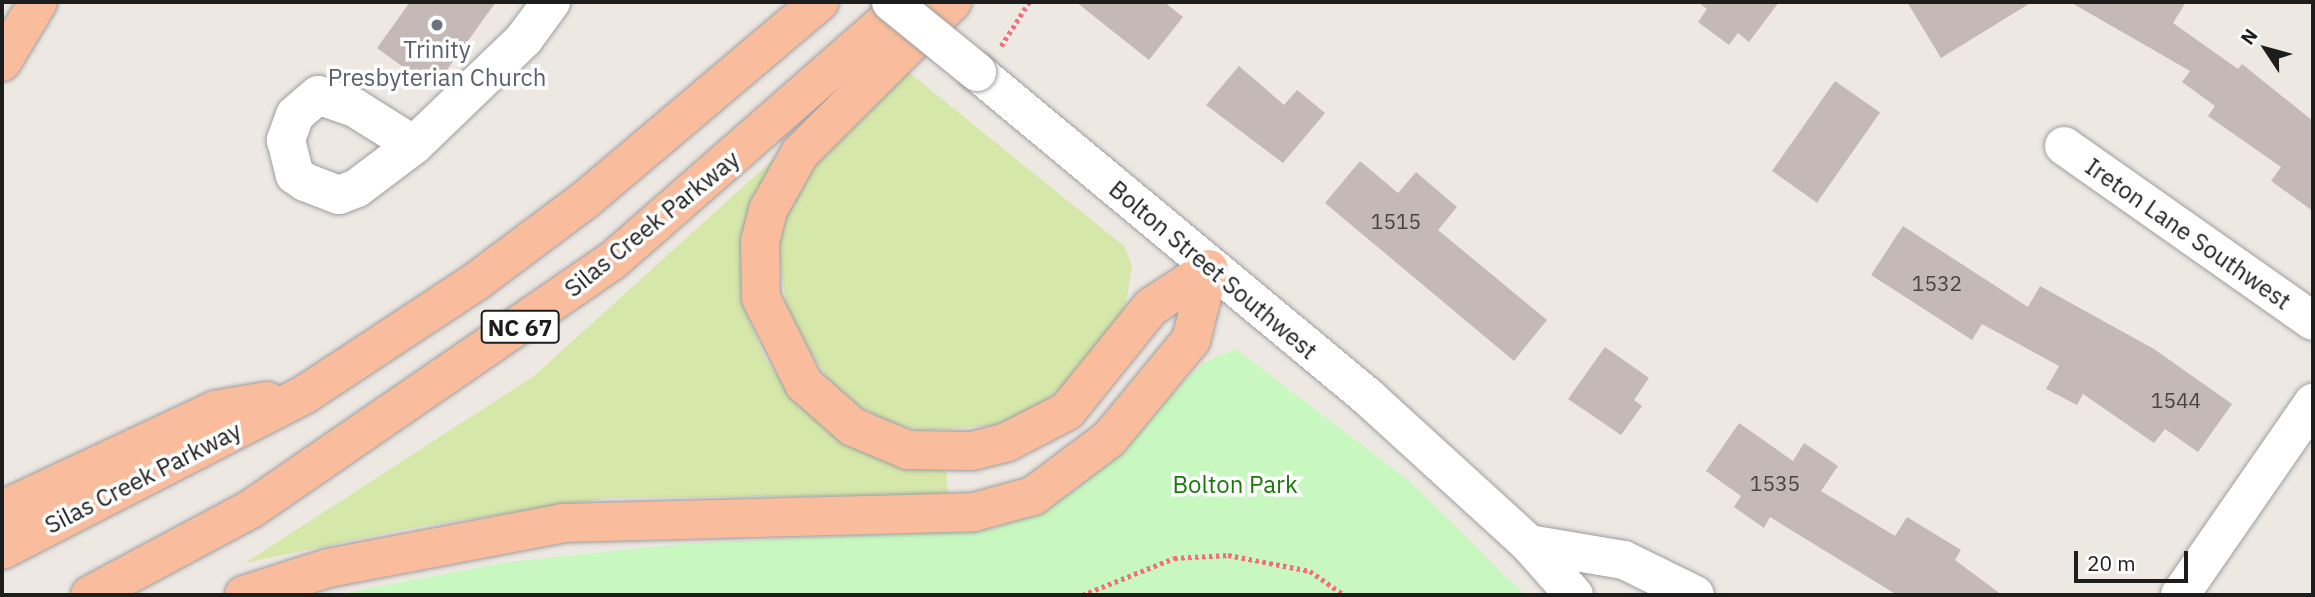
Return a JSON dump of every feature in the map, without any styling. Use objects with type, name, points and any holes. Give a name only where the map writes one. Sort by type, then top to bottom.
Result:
[{"type":"main road","points":[[2,62],[38,2]]},
{"type":"main road","name":"Silas Creek Parkway","points":[[2,550],[304,395],[584,200],[819,2]]},
{"type":"main road","name":"Silas Creek Parkway","points":[[90,595],[251,509],[611,262],[908,2]]},
{"type":"main road","points":[[952,2],[815,137],[780,182],[768,210],[760,241],[761,298],[804,384],[853,427],[908,450],[972,451],[1007,442],[1067,411],[1151,307],[1209,269]]},
{"type":"main road","points":[[244,595],[328,568],[563,523],[974,512],[1033,496],[1109,439],[1191,340],[1209,269]]},
{"type":"main road","points":[[2,510],[215,410],[304,395]]},
{"type":"street","points":[[414,145],[524,39],[551,2]]},
{"type":"street","name":"Bolton Street Southwest","points":[[891,2],[1209,269],[1368,397],[1529,544],[1574,595]]},
{"type":"street","name":"Ireton Lane Southwest","points":[[2063,146],[2313,321]]},
{"type":"street","points":[[2180,595],[2313,403]]},
{"type":"street","points":[[1529,544],[1623,560],[1696,595]]},
{"type":"path","points":[[977,72],[1016,30],[1029,2]]},
{"type":"path","points":[[1082,595],[1174,558],[1228,555],[1310,571],[1345,595]]},
{"type":"green space","points":[[906,70],[1125,247],[1132,267],[1124,314],[1065,385],[1033,410],[995,425],[921,431],[884,420],[850,401],[826,376],[787,313],[778,241],[790,194],[810,159]]},
{"type":"green space","points":[[778,155],[742,261],[748,318],[766,360],[798,402],[946,466],[948,495],[608,498],[411,528],[245,563],[534,376]]},
{"type":"green space","name":"Bolton Park","points":[[1236,349],[1408,480],[1525,595],[334,595],[507,562],[680,544],[995,529],[1078,489],[1204,362]]},
{"type":"building","name":"Trinity Presbyterian Church","points":[[410,2],[496,2],[433,89],[377,48]]},
{"type":"building","points":[[1076,2],[1164,2],[1183,17],[1149,60]]},
{"type":"building","points":[[1698,2],[1779,2],[1749,42],[1738,33],[1729,45],[1698,22],[1707,9]]},
{"type":"building","points":[[1907,2],[2032,2],[1941,58]]},
{"type":"building","points":[[2070,2],[2186,2],[2173,23],[2238,69],[2242,64],[2313,121],[2313,211],[2271,181],[2281,167],[2208,116],[2215,106],[2182,82],[2190,71]]},
{"type":"building","points":[[1239,66],[1284,105],[1297,90],[1325,113],[1283,163],[1206,105]]},
{"type":"building","points":[[1835,81],[1880,113],[1817,203],[1772,171]]},
{"type":"building","points":[[1360,161],[1398,193],[1416,172],[1457,207],[1438,230],[1547,320],[1514,361],[1325,203]]},
{"type":"building","points":[[1903,226],[2028,307],[2040,286],[2154,349],[2232,404],[2198,452],[2165,429],[2154,443],[2083,394],[2077,405],[2046,389],[2059,366],[1982,324],[1972,340],[1871,275]]},
{"type":"building","points":[[1605,347],[1649,378],[1634,400],[1642,406],[1621,435],[1568,399]]},
{"type":"building","points":[[1739,423],[1793,461],[1804,443],[1838,466],[1821,491],[1895,536],[1907,517],[1961,550],[1955,560],[2002,595],[1897,595],[1770,517],[1764,528],[1734,507],[1741,496],[1706,471]]},
{"type":"place","name":"Trinity Presbyterian Church","points":[[437,25]]}]
